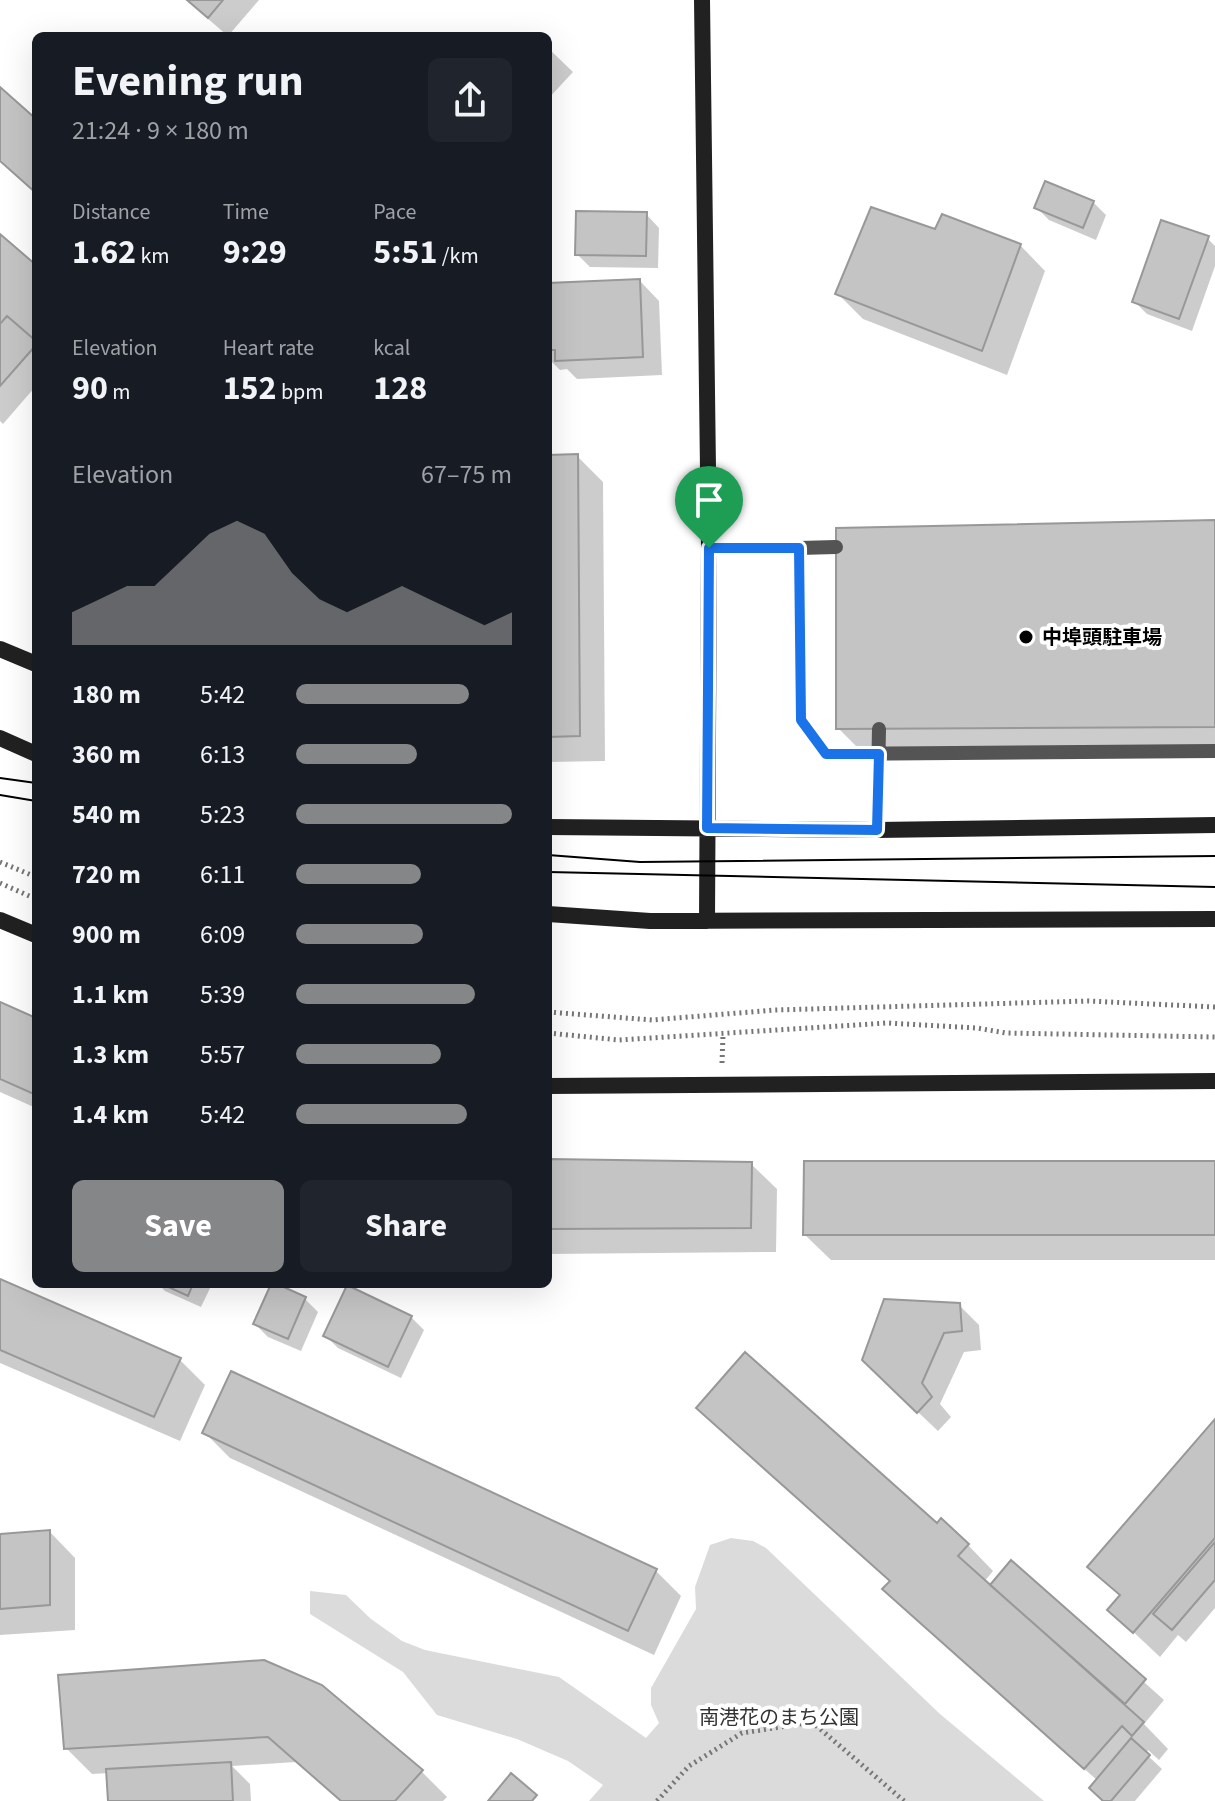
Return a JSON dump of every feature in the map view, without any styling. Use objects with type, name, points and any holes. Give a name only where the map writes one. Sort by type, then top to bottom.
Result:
[{"type":"street","points":[[702,0],[709,548],[707,921]]},
{"type":"street","points":[[0,649],[32,662]]},
{"type":"street","points":[[0,738],[32,752]]},
{"type":"street","points":[[552,827],[877,830],[1215,825]]},
{"type":"street","points":[[552,914],[650,921],[1215,919]]},
{"type":"street","points":[[0,920],[32,933]]},
{"type":"street","points":[[552,1086],[1215,1081]]},
{"type":"lane","points":[[709,548],[836,547]]},
{"type":"lane","points":[[799,548],[801,720],[826,754],[1215,751]]},
{"type":"lane","points":[[877,830],[879,729]]},
{"type":"path","points":[[0,862],[32,875]]},
{"type":"path","points":[[0,883],[32,897]]},
{"type":"path","points":[[552,1012],[652,1020],[775,1010],[1088,1001],[1215,1007]]},
{"type":"path","points":[[552,1033],[619,1040],[887,1023],[977,1028],[1006,1033],[1215,1037]]},
{"type":"path","points":[[657,1801],[689,1766],[742,1733],[812,1722],[904,1801]]},
{"type":"green space","name":"南港花のまち公園","points":[[731,1538],[753,1541],[766,1548],[940,1714],[1044,1801],[589,1801],[603,1785],[568,1761],[517,1739],[437,1715],[403,1672],[310,1614],[310,1591],[346,1595],[371,1619],[402,1641],[425,1650],[559,1677],[646,1738],[659,1723],[651,1705],[651,1688],[696,1609],[695,1587],[710,1545]]},
{"type":"building","points":[[187,0],[223,0],[208,18]]},
{"type":"building","points":[[0,87],[32,115],[32,189],[0,161]]},
{"type":"building","points":[[1045,181],[1094,201],[1083,228],[1034,208]]},
{"type":"building","points":[[871,207],[935,229],[942,214],[1021,244],[982,351],[835,294]]},
{"type":"building","points":[[576,211],[647,212],[646,256],[575,255]]},
{"type":"building","points":[[1161,220],[1209,236],[1179,319],[1132,302]]},
{"type":"building","points":[[0,234],[32,262],[32,338],[7,316],[0,324]]},
{"type":"building","points":[[640,279],[643,357],[555,361],[555,350],[552,350],[552,283]]},
{"type":"building","points":[[7,316],[32,338],[32,350],[0,386],[0,324]]},
{"type":"building","points":[[578,454],[580,736],[552,737],[552,455]]},
{"type":"building","name":"中埠頭駐車場","points":[[1215,520],[1215,727],[836,729],[836,528]]},
{"type":"building","points":[[0,1002],[32,1016],[32,1093],[0,1079]]},
{"type":"building","points":[[552,1159],[752,1162],[751,1228],[552,1229]]},
{"type":"building","points":[[804,1161],[1215,1161],[1215,1235],[803,1235]]},
{"type":"building","points":[[0,1279],[181,1358],[154,1417],[0,1350]]},
{"type":"building","points":[[171,1288],[191,1288],[188,1296]]},
{"type":"building","points":[[269,1288],[286,1288],[306,1297],[288,1339],[253,1324]]},
{"type":"building","points":[[346,1288],[353,1288],[412,1316],[388,1367],[323,1336]]},
{"type":"building","points":[[884,1299],[960,1303],[962,1331],[944,1333],[922,1383],[932,1397],[917,1413],[862,1360]]},
{"type":"building","points":[[745,1352],[937,1523],[941,1518],[969,1544],[958,1556],[1144,1722],[1132,1736],[1122,1726],[1084,1769],[882,1589],[890,1581],[696,1408]]},
{"type":"building","points":[[231,1371],[657,1569],[628,1631],[202,1433]]},
{"type":"building","points":[[1215,1419],[1215,1538],[1133,1633],[1107,1610],[1120,1595],[1087,1567]]},
{"type":"building","points":[[50,1530],[50,1605],[0,1609],[0,1534]]},
{"type":"building","points":[[1215,1542],[1215,1580],[1172,1630],[1153,1614]]},
{"type":"building","points":[[1011,1560],[1146,1679],[1125,1704],[990,1585]]},
{"type":"building","points":[[264,1660],[322,1685],[423,1770],[395,1801],[341,1801],[268,1737],[64,1749],[58,1675]]},
{"type":"building","points":[[1131,1738],[1150,1755],[1111,1801],[1103,1801],[1089,1788]]},
{"type":"building","points":[[231,1762],[233,1801],[108,1801],[106,1769]]},
{"type":"building","points":[[511,1773],[537,1795],[532,1801],[488,1801]]},
{"type":"tram line","points":[[0,778],[32,782]]},
{"type":"tram line","points":[[0,795],[32,800]]},
{"type":"tram line","points":[[552,855],[640,862],[1215,856]]},
{"type":"tram line","points":[[552,872],[1215,887]]},
{"type":"place","name":"中埠頭駐車場","points":[[1026,637]]},
{"type":"route","points":[[709,548],[799,548],[801,720],[826,754],[879,754],[877,830],[707,828],[709,548]]}]
